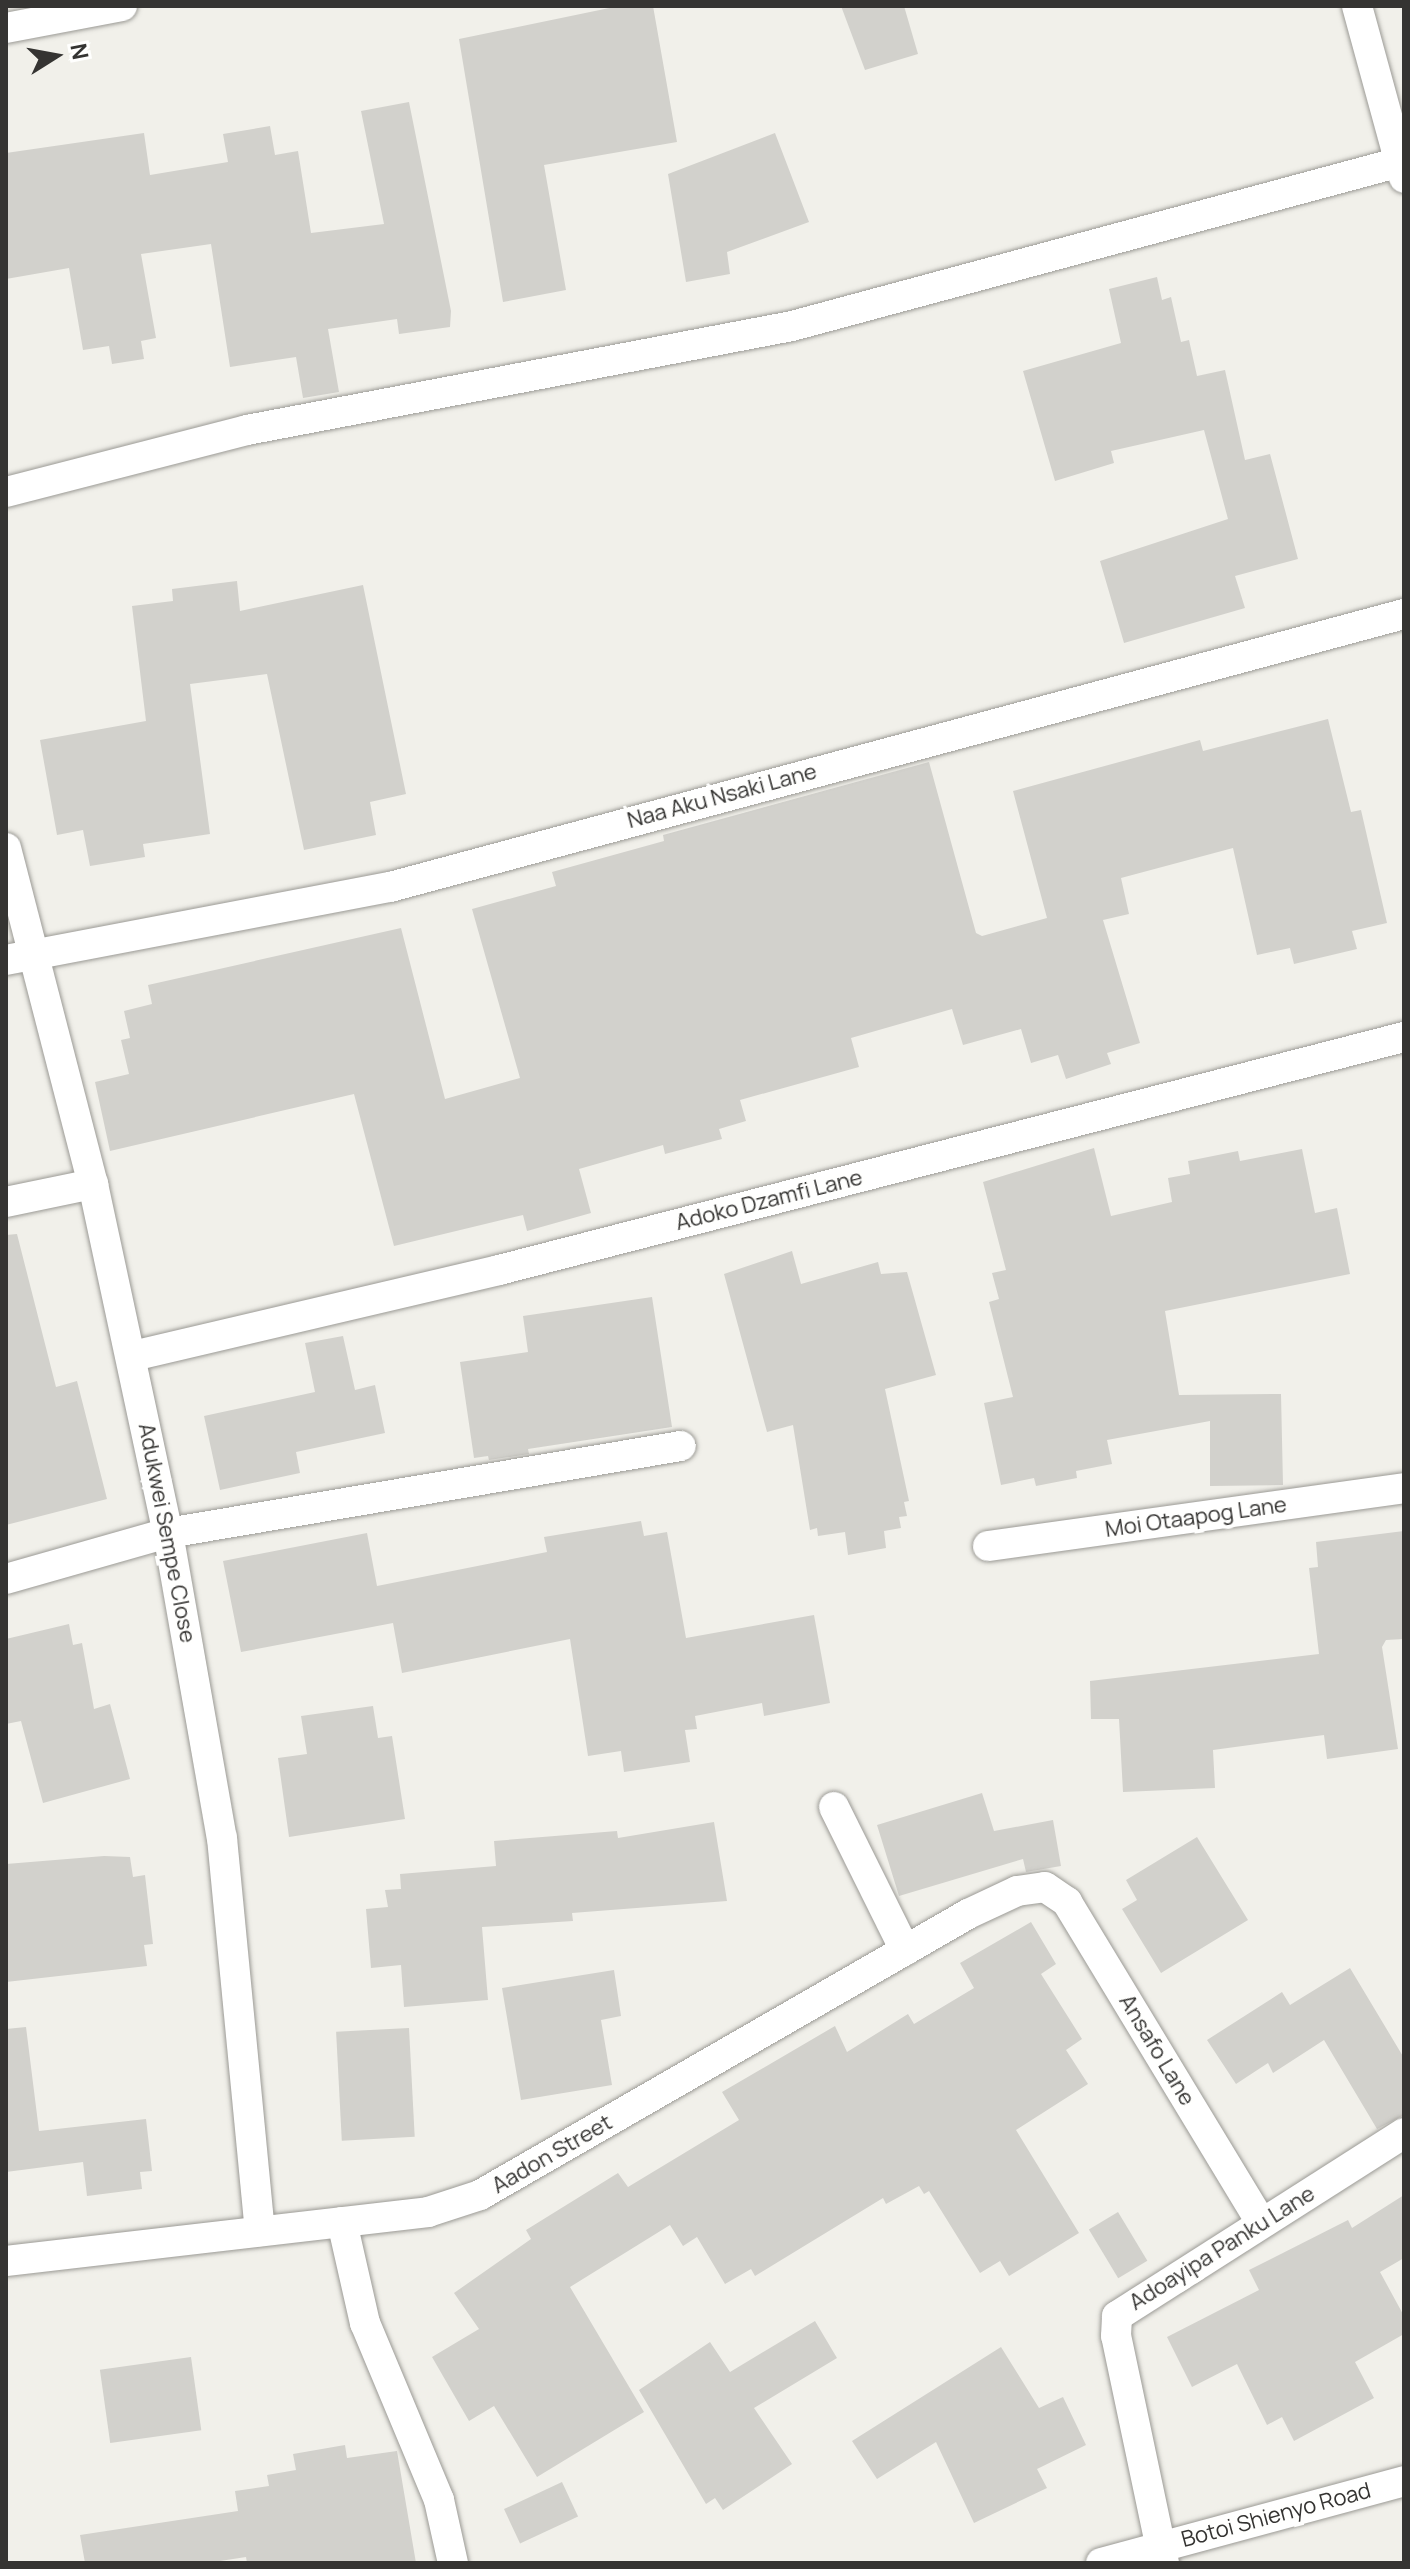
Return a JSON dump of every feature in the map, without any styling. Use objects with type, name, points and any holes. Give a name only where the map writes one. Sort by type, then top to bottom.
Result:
[{"type":"street","points":[[6,28],[122,6]]},
{"type":"street","points":[[6,492],[247,430],[792,326],[1402,167],[1357,6]]},
{"type":"street","name":"Naa Aku Nsaki Lane","points":[[20,957],[390,887],[1404,614]]},
{"type":"street","name":"Adukwei Sempe Close","points":[[6,848],[20,957],[93,1184],[133,1356],[168,1533],[222,1838],[260,2231]]},
{"type":"street","name":"Adoko Dzamfi Lane","points":[[133,1356],[499,1270],[1404,1037]]},
{"type":"street","points":[[6,1202],[93,1184]]},
{"type":"street","points":[[6,1579],[168,1533],[681,1446]]},
{"type":"street","name":"Moi Otaapog Lane","points":[[988,1546],[1404,1488]]},
{"type":"street","points":[[834,1807],[905,1950]]},
{"type":"street","name":"Aadon Street","points":[[6,2261],[428,2212],[480,2195],[905,1950],[1017,1891],[1045,1887]]},
{"type":"street","name":"Ansafo Lane","points":[[1045,1887],[1067,1902],[1261,2222]]},
{"type":"street","name":"Adoayipa Panku Lane","points":[[1162,2554],[1116,2336],[1117,2316],[1404,2133]]},
{"type":"street","points":[[342,2222],[365,2323],[439,2500],[453,2563]]},
{"type":"street","name":"Botoi Shienyo Road","points":[[1101,2563],[1162,2554],[1404,2481]]},
{"type":"building","points":[[619,6],[653,6],[677,142],[544,165],[566,290],[503,302],[459,39]]},
{"type":"building","points":[[841,6],[904,6],[918,54],[865,70]]},
{"type":"building","points":[[409,102],[451,311],[450,327],[399,334],[397,319],[328,329],[339,392],[303,398],[296,357],[230,367],[211,244],[141,254],[156,338],[141,341],[144,359],[112,364],[109,346],[83,350],[69,268],[6,279],[6,153],[144,133],[150,175],[228,162],[223,134],[270,126],[275,155],[298,151],[311,233],[384,224],[361,111]]},
{"type":"building","points":[[775,133],[809,222],[727,252],[730,274],[686,282],[668,174]]},
{"type":"building","points":[[1157,277],[1162,300],[1171,297],[1181,342],[1189,340],[1197,376],[1225,370],[1245,460],[1270,454],[1298,559],[1235,576],[1245,608],[1124,643],[1100,561],[1228,519],[1204,430],[1111,451],[1114,463],[1055,481],[1023,371],[1121,343],[1109,289]]},
{"type":"building","points":[[237,581],[240,611],[363,585],[406,794],[370,802],[376,835],[304,850],[267,674],[190,684],[210,834],[143,844],[145,857],[90,866],[83,830],[57,835],[40,740],[146,721],[132,606],[173,601],[172,589]]},
{"type":"building","points":[[1328,719],[1351,812],[1361,810],[1387,923],[1352,931],[1357,949],[1294,964],[1290,948],[1257,955],[1233,848],[1121,878],[1129,914],[1103,920],[1140,1043],[1107,1053],[1111,1064],[1066,1079],[1058,1055],[1031,1063],[1021,1029],[963,1045],[952,1009],[851,1038],[859,1067],[740,1100],[746,1121],[719,1129],[722,1139],[665,1154],[663,1145],[579,1169],[591,1213],[527,1231],[523,1215],[394,1246],[354,1094],[110,1151],[95,1082],[129,1074],[121,1040],[130,1038],[124,1011],[152,1004],[148,985],[401,928],[445,1099],[520,1078],[472,909],[556,886],[552,872],[664,841],[663,835],[929,762],[976,933],[982,936],[1047,918],[1013,791],[1200,740],[1203,751]]},
{"type":"building","points":[[1094,1148],[1111,1216],[1172,1202],[1168,1178],[1190,1174],[1188,1161],[1238,1151],[1240,1161],[1302,1149],[1315,1213],[1337,1208],[1350,1274],[1165,1311],[1179,1395],[1281,1394],[1283,1485],[1210,1486],[1210,1421],[1107,1440],[1112,1464],[1076,1471],[1077,1478],[1036,1486],[1034,1478],[1001,1485],[984,1403],[1013,1397],[989,1302],[999,1299],[992,1273],[1006,1270],[983,1182]]},
{"type":"building","points":[[17,1234],[56,1387],[77,1381],[107,1499],[6,1525],[6,1235]]},
{"type":"building","points":[[792,1251],[801,1284],[878,1262],[881,1274],[907,1272],[936,1375],[885,1389],[909,1501],[904,1502],[907,1516],[899,1517],[901,1528],[884,1531],[886,1548],[848,1555],[845,1532],[818,1536],[817,1528],[810,1530],[793,1425],[767,1432],[724,1274]]},
{"type":"building","points":[[652,1297],[672,1427],[528,1449],[529,1454],[489,1460],[488,1456],[474,1458],[460,1362],[528,1352],[523,1316]]},
{"type":"building","points":[[343,1336],[355,1390],[375,1385],[385,1433],[296,1452],[300,1473],[220,1490],[204,1416],[315,1392],[305,1343]]},
{"type":"building","points":[[641,1521],[644,1536],[667,1532],[686,1638],[814,1615],[830,1703],[764,1716],[762,1703],[695,1716],[697,1729],[685,1730],[690,1762],[624,1772],[621,1751],[588,1756],[570,1639],[402,1673],[393,1623],[241,1652],[223,1561],[367,1533],[377,1586],[547,1552],[544,1537]]},
{"type":"building","points":[[1404,1531],[1404,1639],[1386,1640],[1382,1647],[1398,1749],[1327,1759],[1324,1735],[1213,1750],[1215,1788],[1123,1792],[1119,1719],[1091,1719],[1090,1681],[1319,1654],[1309,1568],[1318,1567],[1316,1542]]},
{"type":"building","points":[[69,1624],[73,1645],[82,1643],[94,1709],[110,1704],[130,1779],[43,1803],[21,1721],[6,1724],[6,1639]]},
{"type":"building","points":[[373,1706],[378,1738],[392,1736],[405,1819],[289,1837],[278,1758],[307,1754],[301,1716]]},
{"type":"building","points":[[982,1793],[994,1831],[1053,1820],[1061,1866],[1026,1872],[1023,1859],[899,1896],[877,1825]]},
{"type":"building","points":[[714,1822],[727,1901],[572,1913],[573,1921],[482,1927],[488,2000],[404,2007],[401,1965],[371,1968],[366,1909],[388,1907],[385,1890],[401,1889],[400,1874],[496,1866],[494,1841],[617,1831],[618,1838]]},
{"type":"building","points":[[1197,1837],[1248,1920],[1161,1973],[1122,1909],[1137,1900],[1126,1880]]},
{"type":"building","points":[[104,1856],[130,1857],[133,1877],[145,1875],[153,1944],[144,1945],[147,1966],[6,1982],[6,1864]]},
{"type":"building","points":[[1031,1922],[1056,1964],[1041,1974],[1082,2039],[1066,2050],[1088,2084],[1016,2130],[1079,2233],[1009,2276],[1000,2261],[980,2273],[929,2191],[924,2194],[919,2186],[886,2204],[883,2198],[755,2276],[751,2269],[725,2284],[697,2237],[683,2246],[670,2225],[570,2287],[644,2412],[537,2477],[494,2406],[469,2421],[432,2357],[479,2329],[454,2293],[531,2239],[526,2230],[618,2173],[628,2187],[739,2120],[722,2092],[835,2026],[847,2052],[908,2014],[914,2024],[974,1988],[960,1963]]},
{"type":"building","points":[[1350,1968],[1404,2058],[1404,2115],[1377,2129],[1324,2040],[1273,2073],[1268,2063],[1236,2084],[1207,2040],[1282,1992],[1290,2005]]},
{"type":"building","points":[[614,1970],[621,2016],[601,2020],[612,2085],[521,2100],[502,1988]]},
{"type":"building","points":[[26,2027],[39,2131],[146,2119],[152,2171],[140,2172],[142,2189],[87,2196],[83,2162],[6,2172],[6,2029]]},
{"type":"building","points":[[409,2028],[415,2137],[342,2141],[336,2032]]},
{"type":"building","points":[[1404,2195],[1404,2258],[1380,2272],[1404,2316],[1404,2334],[1355,2362],[1374,2398],[1294,2441],[1282,2417],[1267,2425],[1237,2364],[1192,2387],[1167,2337],[1259,2290],[1249,2270],[1348,2220],[1352,2228]]},
{"type":"building","points":[[1118,2212],[1147,2261],[1118,2278],[1089,2230]]},
{"type":"building","points":[[815,2321],[837,2358],[754,2408],[792,2464],[723,2510],[715,2498],[706,2504],[639,2390],[710,2342],[730,2372]]},
{"type":"building","points":[[1001,2347],[1039,2408],[1063,2397],[1086,2445],[1037,2469],[1047,2488],[974,2523],[936,2442],[877,2479],[852,2441]]},
{"type":"building","points":[[191,2357],[201,2430],[110,2443],[100,2370]]},
{"type":"building","points":[[345,2445],[347,2458],[397,2451],[416,2563],[247,2563],[246,2557],[207,2563],[85,2563],[80,2535],[238,2511],[235,2491],[269,2486],[267,2475],[296,2470],[293,2454]]},
{"type":"building","points":[[562,2482],[578,2516],[520,2543],[504,2509]]}]
